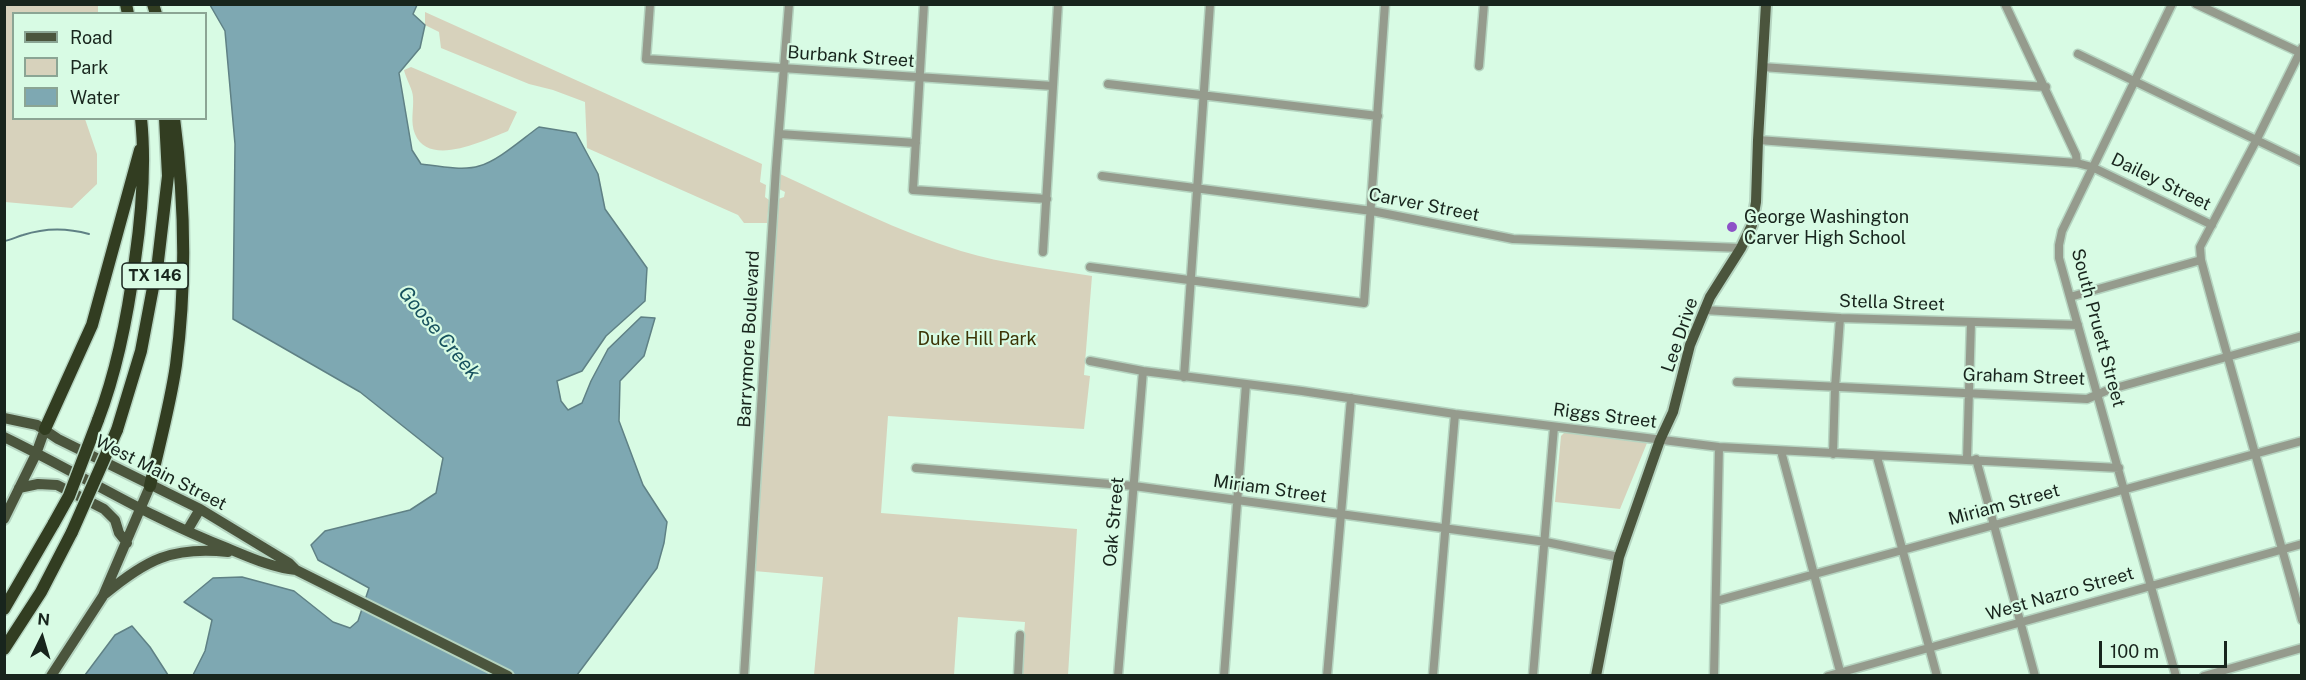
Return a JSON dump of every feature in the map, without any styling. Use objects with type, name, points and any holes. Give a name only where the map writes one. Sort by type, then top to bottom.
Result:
[{"type":"highway","name":"TX 146","points":[[4,609],[24,578],[69,496],[112,384],[130,300],[143,205],[141,120]]},
{"type":"highway","name":"TX 146","points":[[4,649],[41,592],[72,532],[117,430],[141,351],[158,261],[168,176],[165,120]]},
{"type":"highway","points":[[150,486],[176,367],[185,265],[183,211],[174,120]]},
{"type":"highway","points":[[45,429],[92,325],[143,141]]},
{"type":"main road","name":"Lee Drive","points":[[1596,675],[1619,557],[1660,440],[1673,412],[1690,345],[1710,297],[1741,248],[1752,225],[1756,202],[1766,4]]},
{"type":"main road","name":"West Main Street","points":[[4,418],[26,422],[45,429],[58,439],[200,509],[289,562],[296,570]]},
{"type":"main road","points":[[4,519],[36,454],[45,429]]},
{"type":"main road","name":"West Main Street","points":[[4,437],[187,531],[242,554],[284,569],[296,570],[508,675]]},
{"type":"main road","points":[[19,488],[38,483],[57,485],[104,509],[116,519],[119,533],[127,543]]},
{"type":"main road","points":[[51,675],[103,596],[150,486]]},
{"type":"main road","points":[[187,531],[200,509]]},
{"type":"main road","points":[[103,596],[133,571],[149,562],[173,554],[203,551],[242,554]]},
{"type":"street","name":"Burbank Street","points":[[650,4],[646,59],[920,79],[1053,86]]},
{"type":"street","name":"Barrymore Boulevard","points":[[744,675],[789,4]]},
{"type":"street","points":[[924,4],[914,190],[1047,199]]},
{"type":"street","points":[[1043,252],[1058,4]]},
{"type":"street","points":[[1184,377],[1210,4]]},
{"type":"street","points":[[1479,66],[1484,4]]},
{"type":"street","points":[[2005,4],[2046,87],[2076,155],[2077,163]]},
{"type":"street","name":"South Pruett Street","points":[[2172,4],[2062,231],[2059,258],[2176,675]]},
{"type":"street","points":[[2196,4],[2300,50],[2212,225]]},
{"type":"street","points":[[1090,267],[1364,303],[1372,211],[1384,5]]},
{"type":"street","points":[[2078,54],[2301,162]]},
{"type":"street","points":[[1762,67],[2046,87]]},
{"type":"street","points":[[1108,84],[1378,116]]},
{"type":"street","points":[[779,134],[916,143]]},
{"type":"street","name":"Dailey Street","points":[[1758,140],[2077,163],[2092,167],[2212,225],[2200,247],[2201,260],[2301,620]]},
{"type":"street","name":"Carver Street","points":[[1102,176],[1372,211],[1513,239],[1741,248]]},
{"type":"street","points":[[2070,297],[2201,260]]},
{"type":"street","name":"Stella Street","points":[[1704,310],[1840,318],[2078,325]]},
{"type":"street","points":[[1833,454],[1840,318]]},
{"type":"street","points":[[1971,322],[1971,459],[1994,526],[2035,675]]},
{"type":"street","name":"Graham Street","points":[[1737,382],[2087,399],[2098,393],[2301,336]]},
{"type":"street","name":"Riggs Street","points":[[1090,362],[1455,414],[1719,447],[2119,468]]},
{"type":"street","name":"Oak Street","points":[[1118,675],[1143,371]]},
{"type":"street","points":[[1224,675],[1246,384]]},
{"type":"street","points":[[1326,675],[1351,398]]},
{"type":"street","points":[[1433,675],[1455,414]]},
{"type":"street","points":[[1533,675],[1554,426]]},
{"type":"street","name":"Miriam Street","points":[[1716,601],[2301,441]]},
{"type":"street","points":[[1714,675],[1719,447]]},
{"type":"street","points":[[1780,451],[1840,674]]},
{"type":"street","points":[[1877,457],[1937,675]]},
{"type":"street","name":"Miriam Street","points":[[916,468],[1134,486],[1340,516],[1546,542],[1619,557]]},
{"type":"street","name":"West Nazro Street","points":[[1828,675],[1840,674],[2301,544]]},
{"type":"street","points":[[1018,675],[1020,635]]},
{"type":"street","points":[[2204,675],[2301,648]]},
{"type":"green space","points":[[4,5],[98,5],[98,12],[12,12],[12,120],[85,120],[97,154],[97,184],[72,208],[5,202]]},
{"type":"green space","points":[[425,12],[762,164],[760,182],[766,185],[765,197],[769,200],[767,223],[744,223],[738,215],[587,148],[585,102],[529,84],[441,48],[439,32],[425,25]]},
{"type":"green space","points":[[411,67],[517,112],[508,131],[458,149],[432,149],[422,144],[415,134],[412,120],[413,94],[404,70]]},
{"type":"green space","name":"Duke Hill Park","points":[[780,174],[892,225],[961,251],[1010,263],[1092,276],[1084,375],[1090,376],[1084,429],[888,416],[881,513],[1077,529],[1068,675],[1021,675],[1025,622],[958,617],[954,675],[814,675],[823,577],[754,571],[778,199],[784,197],[785,192],[779,189]]},
{"type":"green space","points":[[1565,432],[1647,443],[1620,509],[1555,502],[1561,436]]},
{"type":"water","name":"Goose Creek","points":[[210,5],[417,5],[413,14],[425,25],[420,48],[399,73],[412,150],[421,164],[466,168],[486,163],[510,149],[539,127],[576,133],[598,174],[605,209],[647,268],[645,301],[606,336],[582,371],[557,381],[561,401],[568,410],[582,403],[608,349],[641,317],[655,318],[644,356],[620,381],[619,421],[643,485],[667,522],[657,568],[577,675],[193,675],[205,651],[212,620],[184,602],[213,578],[242,577],[294,591],[333,622],[350,628],[358,621],[369,588],[318,560],[311,545],[325,531],[410,510],[436,493],[443,458],[360,392],[233,319],[235,144],[225,31]]},
{"type":"water","points":[[132,626],[150,647],[168,675],[85,675],[115,635]]},
{"type":"waterway","points":[[4,241],[48,230],[89,234]]},
{"type":"place","name":"George Washington Carver High School","points":[[1732,227]]}]
